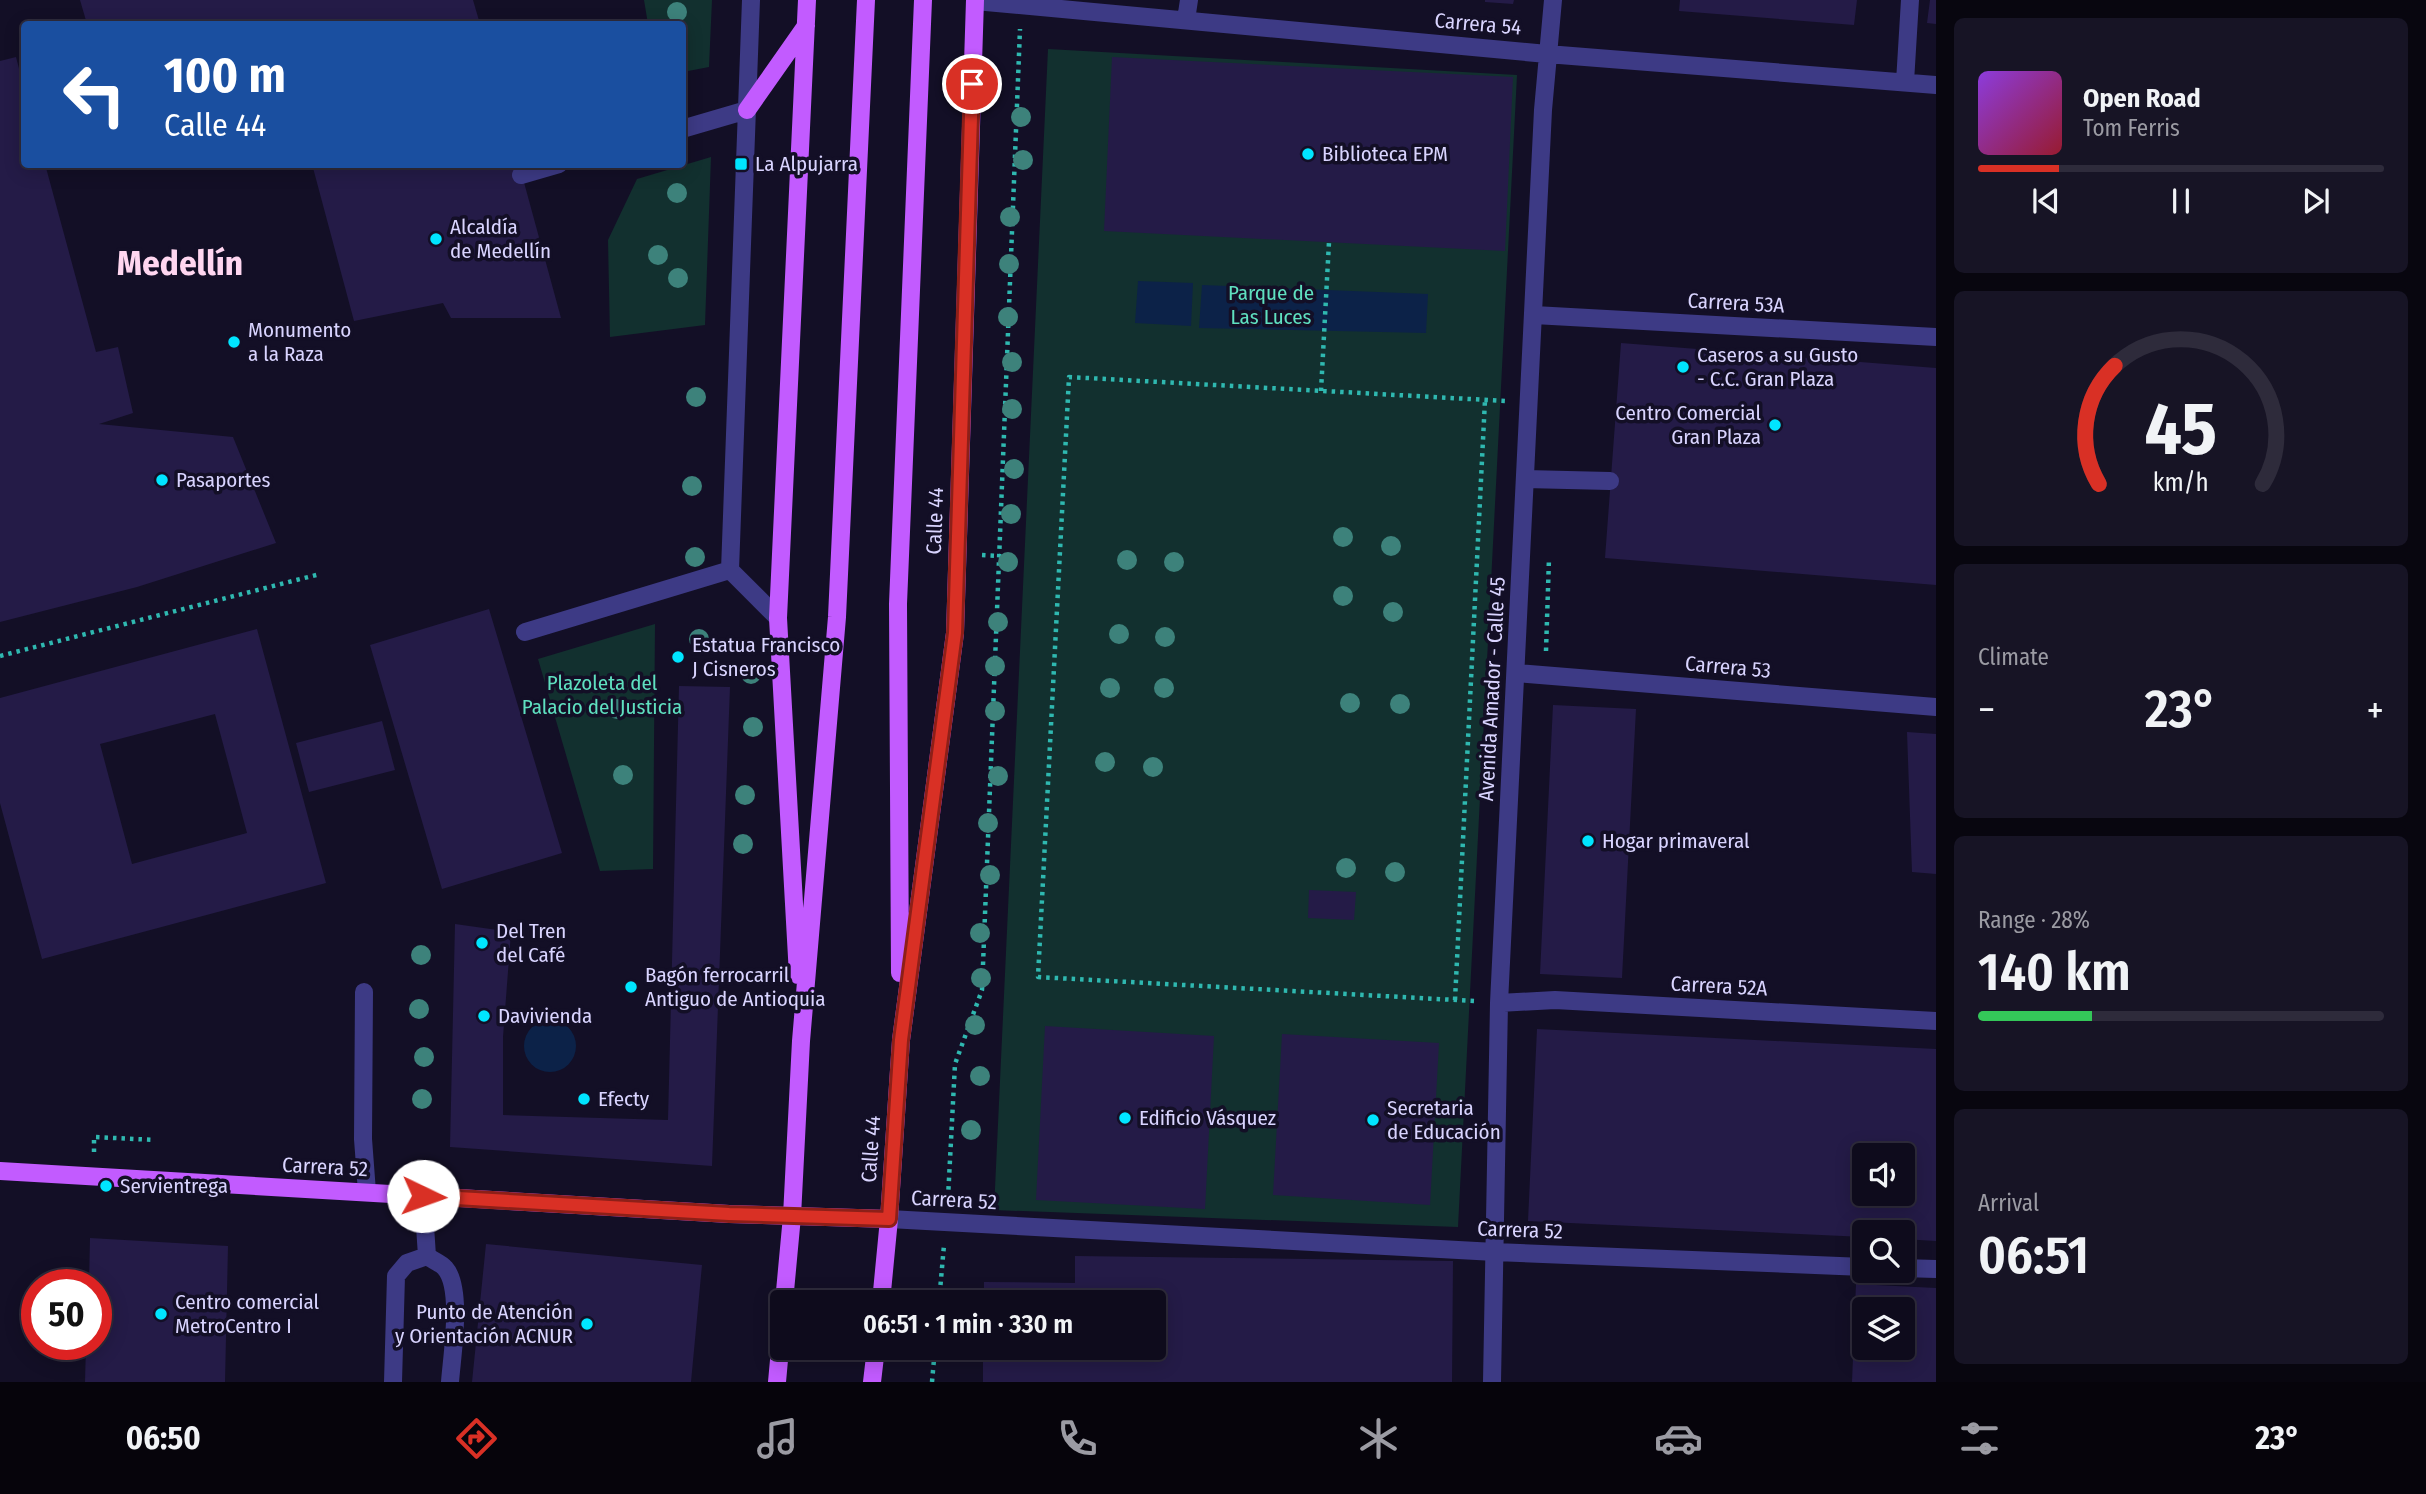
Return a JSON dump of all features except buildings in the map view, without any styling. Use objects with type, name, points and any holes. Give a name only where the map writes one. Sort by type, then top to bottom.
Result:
[{"type":"main road","points":[[801,1041],[778,618],[807,0]]},
{"type":"main road","points":[[786,1290],[801,1041],[837,617],[866,0]]},
{"type":"main road","name":"Calle 44","points":[[901,1040],[898,604],[923,0]]},
{"type":"main road","name":"Calle 44","points":[[882,1290],[901,1040],[955,633],[975,0]]},
{"type":"main road","points":[[747,110],[806,26]]},
{"type":"main road","name":"Carrera 52","points":[[0,1171],[792,1216],[889,1219]]},
{"type":"main road","points":[[777,1382],[779,1360]]},
{"type":"main road","points":[[872,1382],[875,1360]]},
{"type":"street","points":[[751,0],[730,570],[778,618]]},
{"type":"street","name":"Carrera 54","points":[[975,0],[1546,54],[1936,85]]},
{"type":"street","points":[[1186,20],[1189,0]]},
{"type":"street","name":"Avenida Amador - Calle 45","points":[[1492,1382],[1499,1003],[1546,54],[1553,0]]},
{"type":"street","points":[[1905,82],[1910,0]]},
{"type":"street","points":[[686,128],[747,110]]},
{"type":"street","points":[[522,175],[546,168]]},
{"type":"street","name":"Carrera 53A","points":[[1534,315],[1936,337]]},
{"type":"street","points":[[1525,480],[1611,481]]},
{"type":"street","points":[[525,632],[730,570]]},
{"type":"street","name":"Carrera 53","points":[[1516,673],[1936,707]]},
{"type":"street","points":[[364,992],[363,1139],[367,1192]]},
{"type":"street","name":"Carrera 52A","points":[[1499,1003],[1555,1000],[1936,1021]]},
{"type":"street","points":[[423,1196],[426,1256]]},
{"type":"street","name":"Carrera 52","points":[[889,1219],[1495,1252],[1852,1267]]},
{"type":"street","points":[[393,1382],[396,1276],[407,1264],[426,1256]]},
{"type":"street","points":[[426,1256],[445,1266],[453,1282],[455,1310],[450,1382]]},
{"type":"street","points":[[1915,1268],[1936,1269]]},
{"type":"path","points":[[950,1177],[955,1064],[982,990],[1020,4]]},
{"type":"path","points":[[1321,391],[1329,242]]},
{"type":"path","points":[[1499,1003],[1038,977],[1069,377],[1529,402]]},
{"type":"path","points":[[1455,1000],[1485,400]]},
{"type":"path","points":[[0,656],[320,575]]},
{"type":"path","points":[[94,1154],[94,1137],[155,1140]]},
{"type":"path","points":[[932,1382],[934,1360]]},
{"type":"green space","points":[[644,0],[712,0],[709,67],[686,71],[686,21],[648,21]]},
{"type":"green space","name":"Parque de Las Luces","points":[[1048,49],[1517,75],[1458,1227],[994,1210]]},
{"type":"green space","points":[[711,157],[705,325],[610,337],[608,240],[637,179],[674,168],[686,168],[686,164]]},
{"type":"green space","name":"Plazoleta del Palacio del Justicia","points":[[655,624],[653,869],[600,871],[538,659]]},
{"type":"water","points":[[1138,281],[1193,283],[1191,326],[1135,323]]},
{"type":"water","points":[[1202,285],[1428,294],[1426,333],[1199,328]]},
{"type":"water","points":[[550,1020],[560,1022],[568,1028],[574,1036],[574,1056],[568,1064],[560,1070],[550,1072],[540,1070],[532,1064],[526,1056],[524,1046],[526,1036],[532,1028],[540,1022]]},
{"type":"place","name":"Biblioteca EPM","points":[[1308,154]]},
{"type":"place","name":"La Alpujarra","points":[[741,164]]},
{"type":"place","name":"Alcaldía de Medellín","points":[[436,239]]},
{"type":"place","name":"Monumento a la Raza","points":[[234,342]]},
{"type":"place","name":"Caseros a su Gusto - C.C. Gran Plaza","points":[[1683,367]]},
{"type":"place","name":"Centro Comercial Gran Plaza","points":[[1775,425]]},
{"type":"place","name":"Pasaportes","points":[[162,480]]},
{"type":"place","name":"Estatua Francisco J Cisneros","points":[[678,657]]},
{"type":"place","name":"Hogar primaveral","points":[[1588,841]]},
{"type":"place","name":"Del Tren del Café","points":[[482,943]]},
{"type":"place","name":"Bagón ferrocarril Antiguo de Antioquia","points":[[631,987]]},
{"type":"place","name":"Davivienda","points":[[484,1016]]},
{"type":"place","name":"Efecty","points":[[584,1099]]},
{"type":"place","name":"Edificio Vásquez","points":[[1125,1118]]},
{"type":"place","name":"Secretaria de Educación","points":[[1373,1120]]},
{"type":"place","name":"Servientrega","points":[[106,1186]]},
{"type":"place","name":"Centro comercial MetroCentro I","points":[[161,1314]]},
{"type":"place","name":"Punto de Atención y Orientación ACNUR","points":[[587,1324]]},
{"type":"district","name":"Medellín","points":[[180,263]]},
{"type":"route","points":[[423,1196],[729,1214],[889,1219],[901,1040],[955,633],[972,84]]}]
